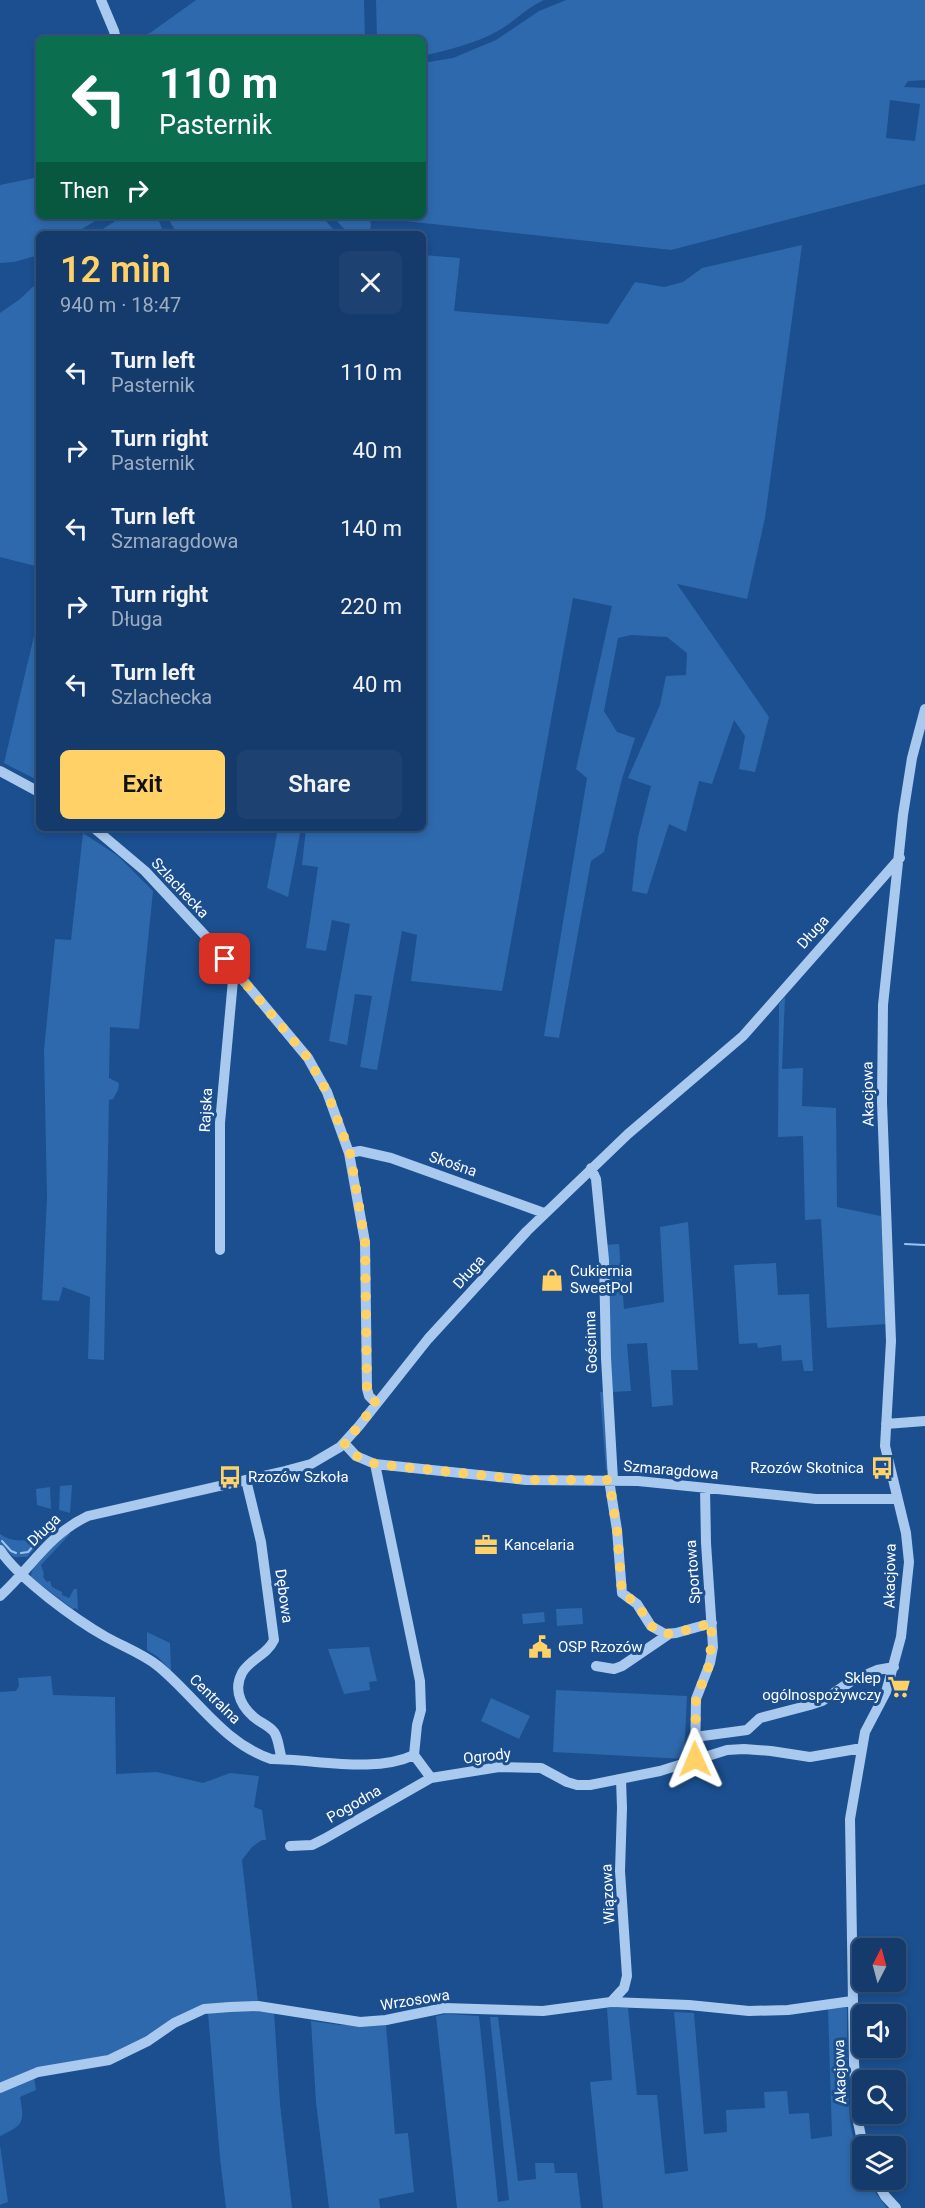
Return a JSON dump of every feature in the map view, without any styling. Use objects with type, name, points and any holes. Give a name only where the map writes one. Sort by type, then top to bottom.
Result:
[{"type":"street","points":[[101,0],[115,36]]},
{"type":"street","name":"Akacjowa","points":[[861,2136],[856,2117],[852,2001],[850,1819],[869,1721],[886,1692],[903,1629],[909,1563],[906,1533],[885,1446],[891,1341],[883,1005],[903,815],[912,758],[925,709]]},
{"type":"street","points":[[0,771],[36,790]]},
{"type":"street","name":"Szlachecka","points":[[98,831],[145,871],[239,974],[308,1058],[327,1092],[350,1153],[365,1242],[367,1389],[376,1403]]},
{"type":"street","name":"Długa","points":[[0,1596],[22,1575],[55,1536],[68,1526],[88,1516],[311,1464],[326,1457],[344,1443],[428,1339],[544,1213],[628,1134],[743,1036],[900,857]]},
{"type":"street","name":"Rajska","points":[[220,1250],[221,1104],[233,980],[239,974]]},
{"type":"street","name":"Skośna","points":[[350,1153],[360,1151],[391,1158],[544,1213]]},
{"type":"street","name":"Gościnna","points":[[591,1168],[596,1179],[604,1260],[611,1480],[622,1593],[637,1604],[654,1629],[669,1634]]},
{"type":"street","points":[[886,1424],[925,1421]]},
{"type":"street","name":"Szmaragdowa","points":[[344,1443],[356,1456],[375,1464],[526,1480],[659,1482],[816,1498],[896,1499]]},
{"type":"street","points":[[375,1464],[420,1681],[422,1710],[417,1725],[414,1755],[431,1778]]},
{"type":"street","name":"Dębowa","points":[[246,1480],[261,1542],[274,1640],[267,1651],[245,1668],[237,1684],[237,1691],[252,1715],[272,1729],[276,1735],[282,1759]]},
{"type":"street","name":"Sportowa","points":[[695,1759],[696,1699],[710,1663],[712,1623],[706,1543],[705,1488]]},
{"type":"street","name":"Centralna","points":[[0,1550],[22,1575],[80,1620],[157,1665],[232,1737],[256,1754],[271,1759],[377,1764],[406,1759],[414,1755]]},
{"type":"street","points":[[596,1666],[614,1669],[669,1634],[712,1623]]},
{"type":"street","points":[[695,1737],[747,1730],[760,1718],[822,1701],[853,1680],[876,1670],[894,1667]]},
{"type":"street","name":"Ogrody","points":[[431,1778],[499,1767],[541,1768],[567,1782],[590,1785],[660,1771],[726,1750],[771,1750],[810,1757],[862,1748]]},
{"type":"street","name":"Pogodna","points":[[290,1846],[312,1845],[431,1778]]},
{"type":"street","name":"Wiązowa","points":[[611,2002],[624,1988],[627,1976],[620,1880],[621,1779]]},
{"type":"street","name":"Wrzosowa","points":[[0,2088],[9,2082],[38,2072],[109,2060],[148,2041],[174,2023],[204,2010],[258,2006],[360,2022],[386,2020],[444,2008],[543,2011],[611,2002],[689,2005],[749,2011],[788,2010],[852,2001]]},
{"type":"street","points":[[882,2190],[896,2208]]},
{"type":"shaded area","points":[[196,0],[364,0],[365,36],[140,36],[150,33]]},
{"type":"shaded area","points":[[376,0],[544,0],[488,36],[426,55],[426,36],[377,36]]},
{"type":"shaded area","points":[[566,0],[925,0],[925,80],[908,81],[904,87],[925,88],[925,184],[671,250],[387,219],[426,219],[426,62],[453,58],[496,40],[539,11]],"holes":[[[890,100],[920,104],[915,141],[886,138]]]},
{"type":"shaded area","points":[[36,178],[36,219],[98,219],[79,231],[36,231],[36,256],[0,263],[0,185]]},
{"type":"shaded area","points":[[118,219],[158,219],[163,231],[100,231]]},
{"type":"shaded area","points":[[169,219],[324,219],[334,231],[175,231]]},
{"type":"shaded area","points":[[335,219],[370,219],[371,225],[370,231],[348,231]]},
{"type":"shaded area","points":[[802,245],[765,518],[747,599],[677,584],[769,717],[755,772],[739,769],[745,736],[734,720],[712,784],[699,781],[686,832],[669,824],[647,894],[632,891],[638,837],[651,786],[628,778],[660,705],[666,676],[686,675],[687,653],[667,637],[631,635],[618,638],[604,711],[617,732],[635,738],[604,852],[591,861],[559,1038],[544,1036],[587,778],[576,769],[612,606],[573,598],[502,991],[411,981],[417,935],[402,931],[377,1070],[360,1067],[372,996],[355,994],[347,1045],[329,1041],[350,924],[332,920],[326,951],[306,948],[318,867],[302,865],[306,831],[426,831],[426,255],[460,258],[454,311],[608,324],[635,282],[664,287],[683,282],[702,268]]},
{"type":"shaded area","points":[[36,284],[36,566],[0,557],[0,313]]},
{"type":"shaded area","points":[[36,628],[36,779],[4,763]]},
{"type":"shaded area","points":[[277,831],[300,831],[288,897],[267,888]]},
{"type":"shaded area","points":[[83,833],[118,856],[153,891],[139,1029],[110,1027],[109,1078],[119,1083],[113,1099],[109,1100],[104,1360],[88,1359],[90,1297],[63,1287],[59,1301],[42,1300],[47,1198],[44,1050],[55,939],[71,940]]},
{"type":"shaded area","points":[[785,997],[782,1069],[803,1068],[802,1106],[836,1108],[837,1207],[881,1216],[886,1324],[827,1328],[821,1219],[805,1220],[803,1136],[778,1137],[779,1004]]},
{"type":"shaded area","points":[[688,1222],[698,1370],[671,1370],[673,1405],[652,1407],[647,1343],[627,1344],[631,1391],[611,1392],[605,1245],[619,1244],[624,1309],[664,1302],[660,1227]]},
{"type":"shaded area","points":[[776,1263],[778,1295],[809,1294],[813,1371],[804,1371],[802,1360],[782,1361],[781,1345],[758,1348],[757,1343],[739,1344],[734,1265]]},
{"type":"shaded area","points":[[600,1392],[605,1392],[610,1470],[606,1470]]},
{"type":"shaded area","points":[[72,1485],[70,1513],[59,1510],[60,1486]]},
{"type":"shaded area","points":[[50,1487],[51,1509],[37,1505],[36,1489]]},
{"type":"shaded area","points":[[70,1530],[70,1534],[41,1565],[43,1577],[47,1582],[50,1581],[52,1587],[62,1592],[62,1595],[69,1598],[74,1589],[77,1589],[78,1610],[73,1609],[41,1585],[39,1587],[31,1576],[41,1557]]},
{"type":"shaded area","points":[[49,1533],[27,1557],[14,1557],[0,1545],[0,1534],[12,1539],[24,1540]]},
{"type":"shaded area","points":[[582,1608],[583,1624],[557,1626],[556,1609]]},
{"type":"shaded area","points":[[544,1612],[545,1622],[523,1624],[522,1614]]},
{"type":"shaded area","points":[[147,1632],[170,1643],[171,1671],[158,1657],[147,1650]]},
{"type":"shaded area","points":[[369,1647],[377,1681],[369,1682],[370,1690],[344,1694],[328,1649]]},
{"type":"shaded area","points":[[51,1676],[53,1695],[115,1697],[116,1774],[157,1772],[203,1783],[230,1773],[259,1776],[254,1807],[262,1810],[266,1840],[252,1847],[242,1860],[258,2002],[222,2004],[126,2050],[0,2084],[0,1692],[16,1691],[19,1686],[18,1678]]},
{"type":"shaded area","points":[[556,1690],[687,1696],[684,1759],[553,1752]]},
{"type":"shaded area","points":[[491,1698],[530,1716],[519,1739],[481,1721]]},
{"type":"shaded area","points":[[847,2006],[849,2106],[853,2136],[852,2190],[874,2190],[887,2208],[603,2208],[590,2082],[612,2080],[607,2008],[628,2008],[637,2095],[657,2095],[665,2174],[688,2171],[674,2012],[694,2013],[704,2134],[727,2132],[726,2110],[765,2108],[764,2092],[787,2091],[789,2114],[809,2113],[811,2139],[832,2136],[828,2008]]},
{"type":"shaded area","points":[[239,2009],[274,2012],[280,2104],[292,2208],[226,2208],[208,2013]]},
{"type":"shaded area","points":[[447,2014],[479,2016],[498,2202],[509,2200],[490,2017],[498,2017],[518,2181],[536,2179],[535,2163],[554,2163],[555,2173],[577,2173],[581,2208],[457,2208],[436,2016]]},
{"type":"shaded area","points":[[311,2021],[340,2025],[386,2025],[395,2134],[408,2133],[414,2192],[379,2199],[380,2208],[329,2208],[316,2102]]},
{"type":"shaded area","points":[[34,2077],[36,2090],[20,2097],[22,2118],[18,2126],[0,2136],[0,2092]]},
{"type":"shaded area","points":[[0,2145],[8,2202],[0,2205]]},
{"type":"waterway","points":[[905,1244],[925,1245]]},
{"type":"waterway","points":[[21,1553],[28,1552],[40,1538]]},
{"type":"waterway","points":[[2,1541],[16,1553]]},
{"type":"place","name":"Cukiernia SweetPol","points":[[552,1280]]},
{"type":"place","name":"Rzozów Skotnica","points":[[882,1468]]},
{"type":"place","name":"Rzozów Szkoła","points":[[230,1477]]},
{"type":"place","name":"Kancelaria","points":[[486,1545]]},
{"type":"place","name":"OSP Rzozów","points":[[540,1647]]},
{"type":"place","name":"Sklep ogólnospożywczy","points":[[899,1687]]},
{"type":"route","points":[[225,959],[308,1058],[327,1092],[350,1153],[365,1242],[367,1389],[376,1403],[344,1443],[356,1456],[375,1464],[526,1480],[609,1480],[617,1530],[622,1593],[637,1604],[654,1629],[665,1634],[712,1623],[710,1663],[696,1699],[695,1759]]}]
